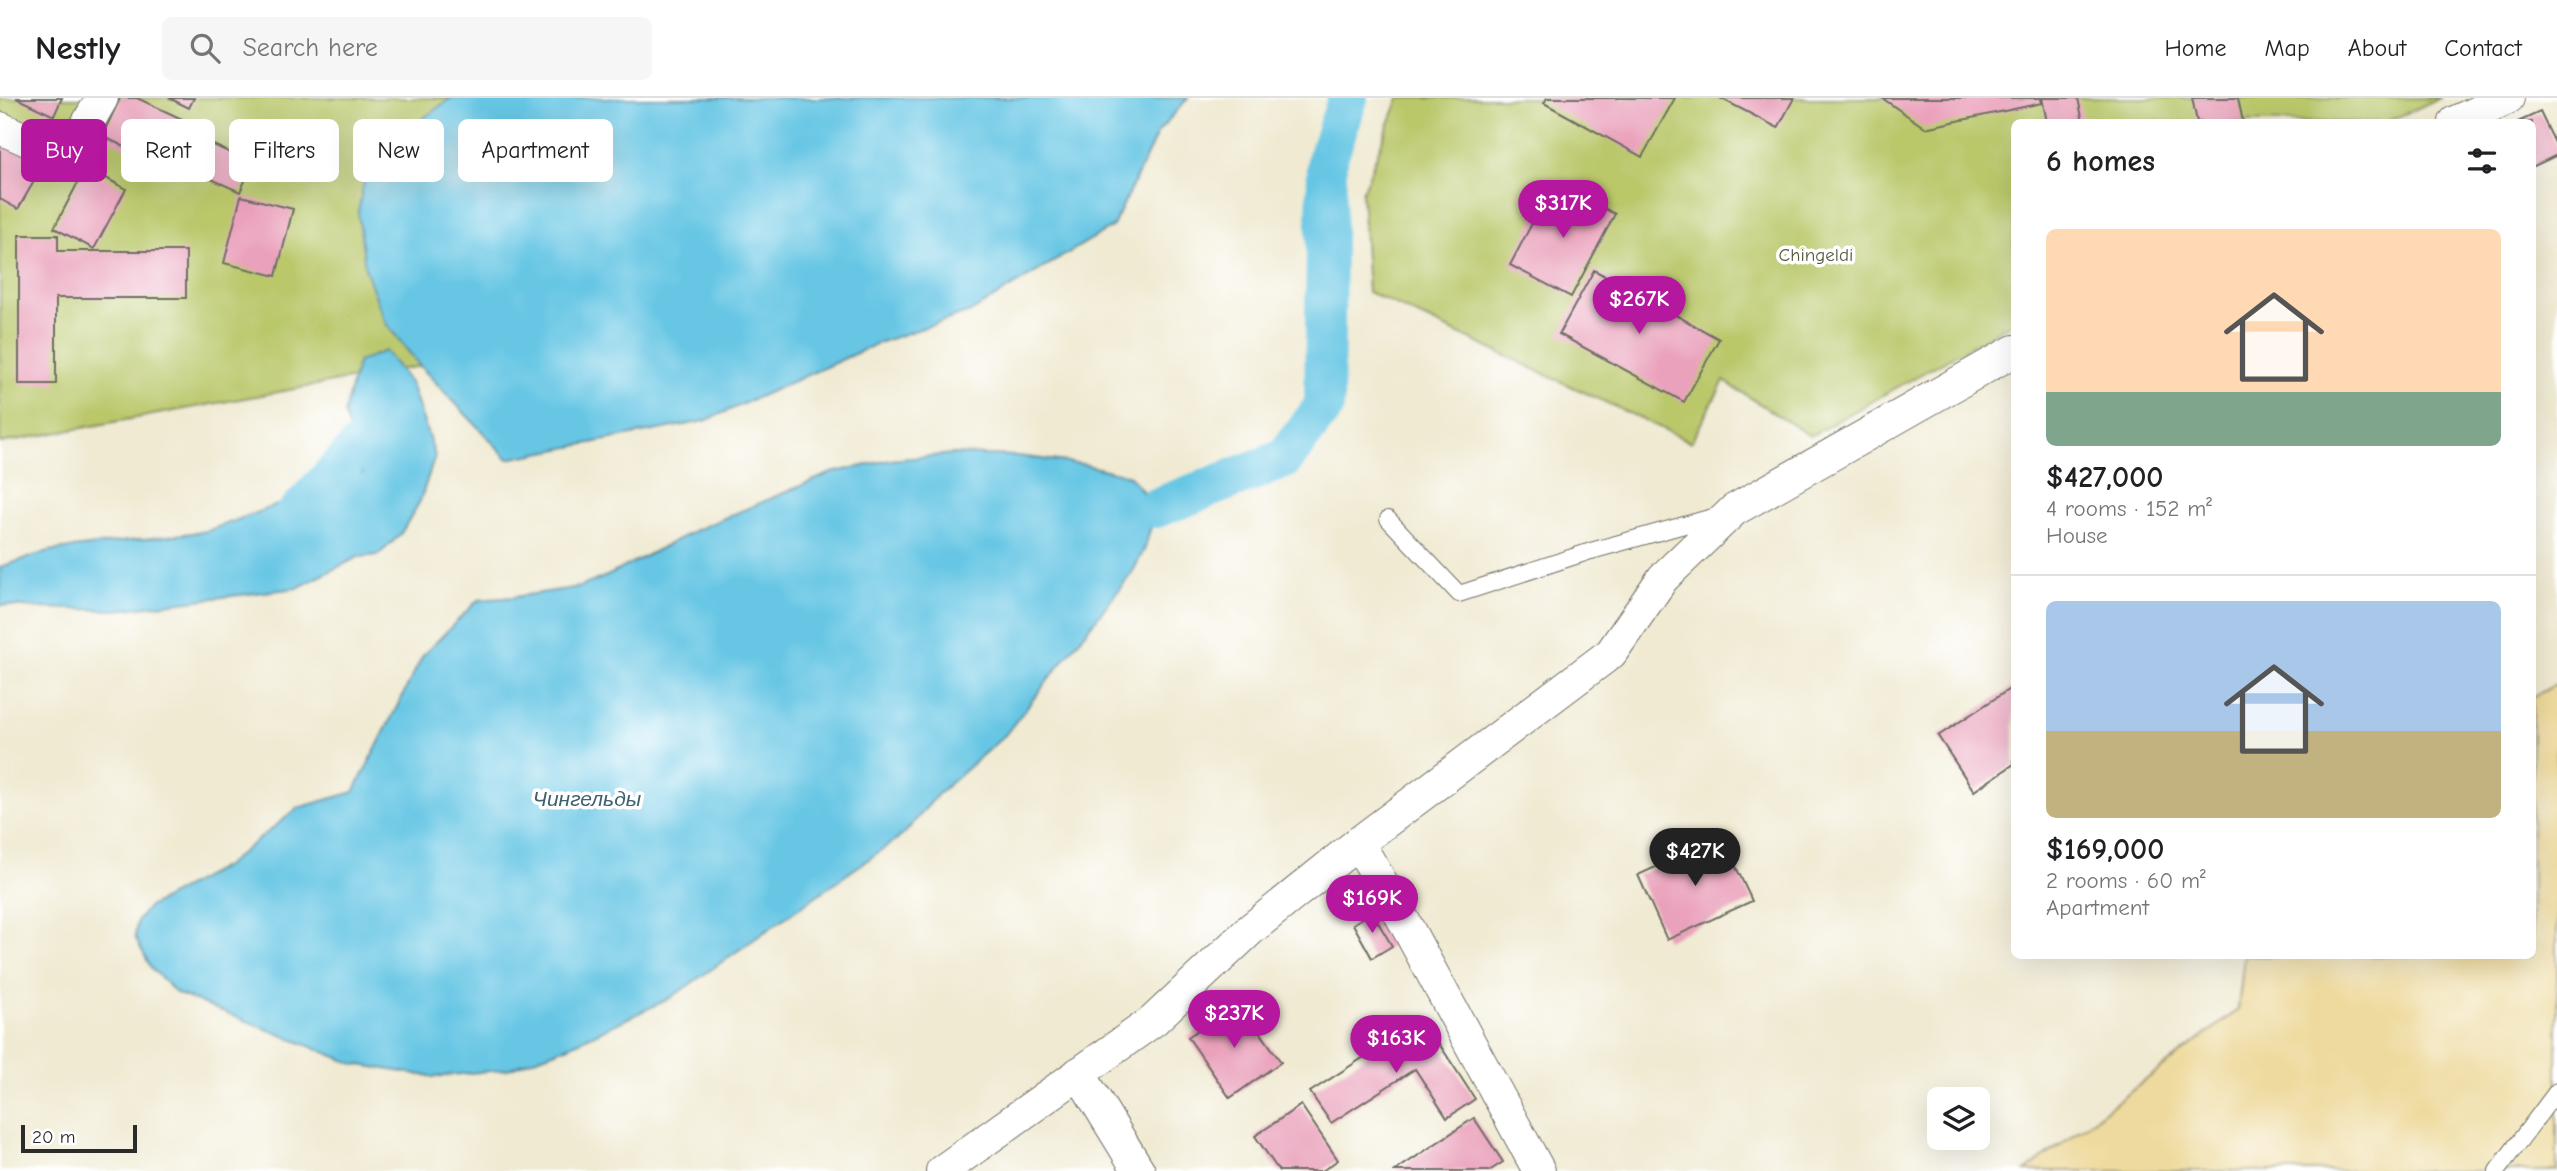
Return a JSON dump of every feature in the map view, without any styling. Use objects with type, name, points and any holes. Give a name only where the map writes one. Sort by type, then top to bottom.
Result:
[{"type":"street","points":[[0,128],[68,158],[102,98]]},
{"type":"street","points":[[2462,119],[2508,98]]},
{"type":"street","points":[[942,1171],[1153,1021],[1251,929],[1359,843],[1611,653],[1663,578],[1734,510],[2011,353]]},
{"type":"street","points":[[1359,843],[1539,1171]]},
{"type":"street","points":[[1079,1073],[1139,1171]]},
{"type":"lane","points":[[1388,519],[1460,594],[1591,551],[1734,510]]},
{"type":"lane","points":[[2497,1171],[2557,1091]]},
{"type":"green space","points":[[0,98],[451,98],[422,119],[353,119],[353,182],[370,182],[385,322],[420,366],[0,443]]},
{"type":"green space","name":"Chingeldi","points":[[1399,98],[2441,98],[2393,119],[2011,119],[2011,324],[1810,436],[1724,381],[1691,442],[1368,292],[1362,193]]},
{"type":"sand","points":[[2557,684],[2557,1171],[2026,1171],[2238,1010],[2244,959],[2536,959],[2536,695]]},
{"type":"water","points":[[451,98],[1188,98],[1158,132],[1113,226],[970,312],[881,342],[705,421],[508,459],[420,366],[385,322],[365,268],[358,212],[364,182],[444,182],[444,119],[422,119]]},
{"type":"water","points":[[385,351],[411,384],[435,456],[420,501],[400,535],[378,555],[358,557],[297,588],[115,610],[0,605],[0,567],[49,551],[207,531],[363,473],[344,413],[358,362]]},
{"type":"water","name":"Чингельды","points":[[953,454],[1018,456],[1082,464],[1130,476],[1156,508],[1145,548],[1132,573],[1005,735],[938,794],[903,835],[669,999],[569,1046],[508,1069],[434,1077],[354,1064],[176,993],[151,968],[135,937],[137,922],[147,908],[225,866],[298,808],[354,792],[423,655],[478,600],[580,587],[696,530],[831,473],[890,460]]},
{"type":"building","points":[[16,98],[62,98],[54,116]]},
{"type":"building","points":[[120,98],[137,98],[182,119],[121,119],[121,145],[107,138],[107,125]]},
{"type":"building","points":[[169,98],[194,98],[189,108]]},
{"type":"building","points":[[1547,98],[1675,98],[1642,157],[1544,103]]},
{"type":"building","points":[[1720,98],[1794,98],[1778,128]]},
{"type":"building","points":[[1882,98],[2041,98],[2042,103],[1925,128]]},
{"type":"building","points":[[2042,98],[2078,98],[2082,119],[2046,119]]},
{"type":"building","points":[[2192,98],[2238,98],[2242,119],[2196,119]]},
{"type":"building","points":[[2540,112],[2557,147],[2557,155],[2536,165],[2536,119],[2525,119]]},
{"type":"building","points":[[0,139],[21,151],[21,182],[34,182],[18,209],[0,199]]},
{"type":"building","points":[[215,146],[229,152],[229,182],[244,182],[240,192],[215,181]]},
{"type":"building","points":[[107,179],[126,189],[94,249],[54,228],[78,182],[107,182]]},
{"type":"building","points":[[1554,182],[1615,214],[1571,297],[1510,265]]},
{"type":"building","points":[[241,196],[293,209],[276,276],[224,263]]},
{"type":"building","points":[[19,235],[58,235],[58,251],[186,251],[186,298],[56,298],[56,384],[19,384]]},
{"type":"building","points":[[1594,270],[1719,339],[1684,402],[1559,334]]},
{"type":"building","points":[[2011,688],[2011,766],[1974,791],[1938,736]]},
{"type":"building","points":[[1722,837],[1752,901],[1667,940],[1638,875]]},
{"type":"building","points":[[1372,912],[1392,946],[1372,958],[1353,924]]},
{"type":"building","points":[[1239,1002],[1281,1062],[1230,1098],[1188,1037]]},
{"type":"building","points":[[1423,1019],[1475,1099],[1447,1118],[1415,1069],[1331,1123],[1310,1092]]},
{"type":"building","points":[[1301,1105],[1338,1160],[1322,1171],[1279,1171],[1255,1136]]},
{"type":"building","points":[[1474,1118],[1503,1162],[1489,1171],[1395,1171]]},
{"type":"waterway","points":[[1156,508],[1284,459],[1324,406],[1327,160],[1348,98]]},
{"type":"waterway","points":[[284,527],[394,409]]}]
